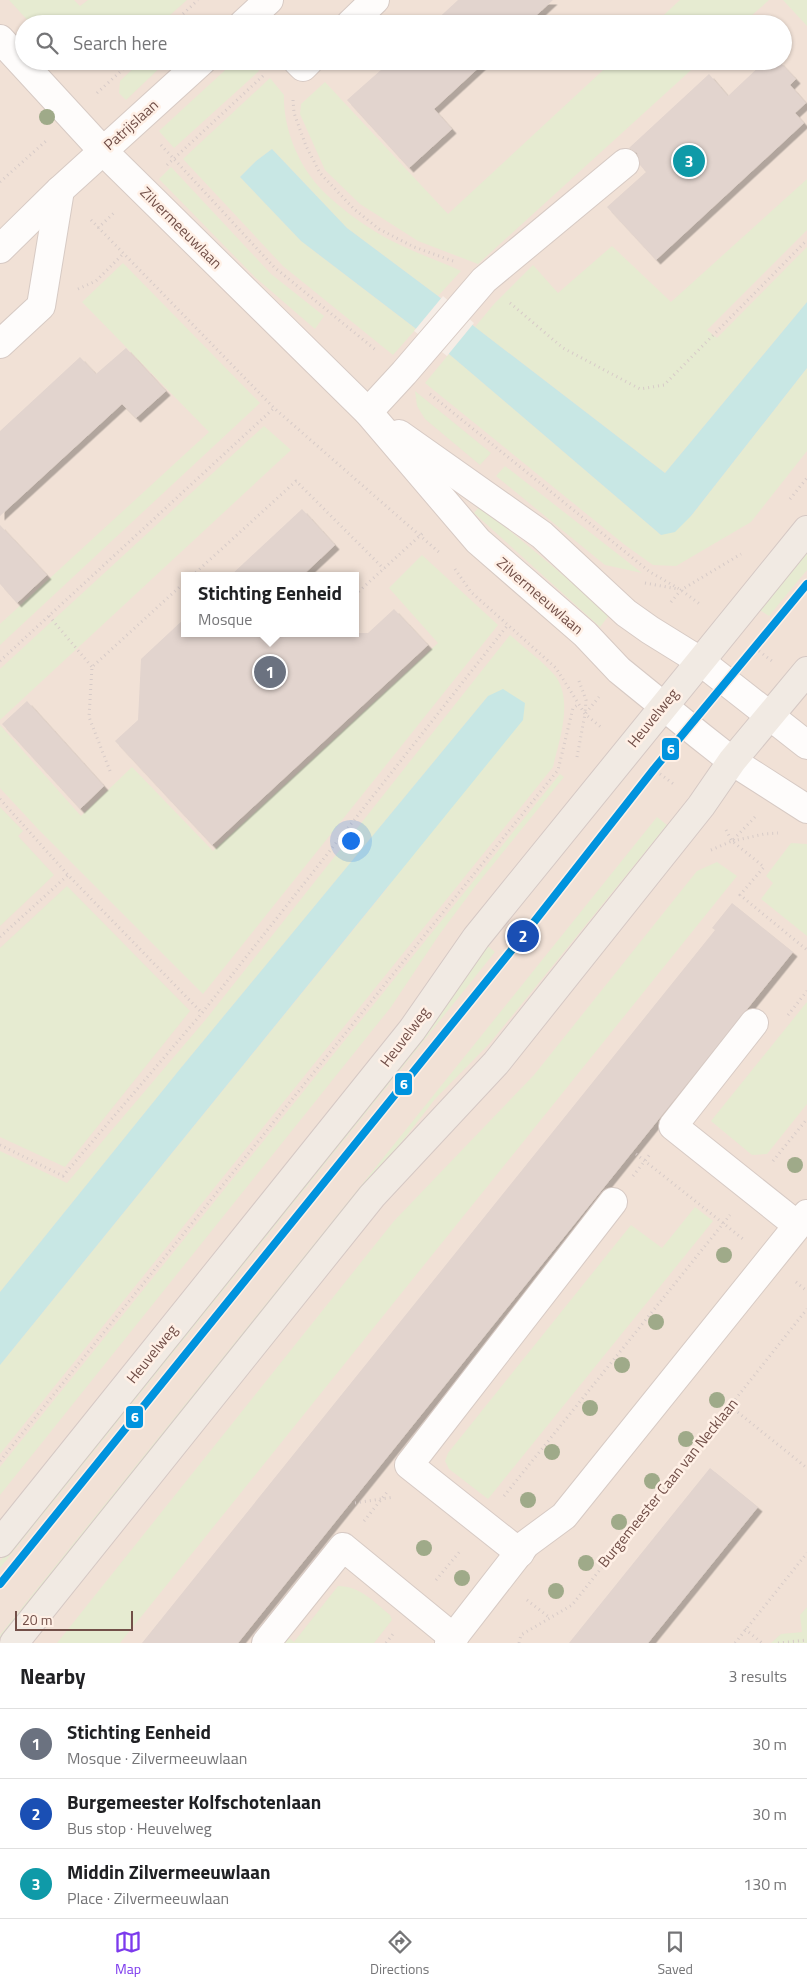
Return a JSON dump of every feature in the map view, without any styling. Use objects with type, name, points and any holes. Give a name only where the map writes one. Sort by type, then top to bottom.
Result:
[{"type":"main road","name":"Heuvelweg","points":[[0,1543],[412,1030],[476,938],[663,705],[807,530]]},
{"type":"main road","points":[[14,1643],[372,1196],[496,1063],[701,806],[732,761],[807,671]]},
{"type":"street","points":[[359,15],[375,0]]},
{"type":"street","name":"Zilvermeeuwlaan","points":[[0,39],[15,55]]},
{"type":"street","name":"Zilvermeeuwlaan","points":[[29,70],[103,151],[368,412],[478,541],[585,634],[619,670],[732,761],[807,809]]},
{"type":"street","name":"Patrijslaan","points":[[0,249],[60,190],[192,70]]},
{"type":"street","points":[[368,412],[484,280],[625,163]]},
{"type":"street","points":[[0,344],[41,306],[60,190]]},
{"type":"street","name":"Zilvermeeuwlaan","points":[[368,412],[542,536],[626,613],[700,661],[807,745]]},
{"type":"street","points":[[266,1643],[343,1547],[416,1606],[451,1640],[526,1544],[564,1516],[805,1217],[751,1189],[673,1126],[754,1024]]},
{"type":"street","points":[[520,1553],[409,1465],[613,1202]]},
{"type":"path","points":[[182,15],[198,0]]},
{"type":"path","points":[[98,228],[269,70]]},
{"type":"path","points":[[60,190],[274,408],[447,559]]},
{"type":"path","points":[[41,306],[96,281],[123,254]]},
{"type":"path","points":[[0,661],[274,408]]},
{"type":"path","points":[[196,572],[296,481],[384,569]]},
{"type":"path","points":[[359,591],[449,508]]},
{"type":"path","points":[[452,566],[471,592],[556,668],[585,714],[720,820],[732,841],[764,867],[740,895],[807,950]]},
{"type":"path","points":[[110,771],[88,717],[92,666],[181,586]]},
{"type":"path","points":[[49,616],[92,666]]},
{"type":"path","points":[[0,1145],[63,1176],[202,1013],[507,626]]},
{"type":"path","points":[[0,1461],[558,770],[573,708],[579,704]]},
{"type":"path","points":[[0,799],[68,875],[202,1013]]},
{"type":"path","points":[[732,841],[764,834],[786,833]]},
{"type":"path","points":[[0,937],[68,875]]},
{"type":"path","points":[[386,1643],[807,1119]]},
{"type":"path","points":[[613,1202],[673,1126]]},
{"type":"path","points":[[636,1154],[807,1291]]},
{"type":"path","name":"Burgemeester Caan van Necklaan","points":[[518,1643],[521,1635],[572,1605],[807,1309]]},
{"type":"path","points":[[730,1406],[807,1468]]},
{"type":"path","points":[[343,1547],[409,1465]]},
{"type":"path","points":[[735,1643],[807,1553]]},
{"type":"path","points":[[746,1630],[762,1643]]},
{"type":"path","points":[[778,1643],[807,1640]]},
{"type":"shaded area","points":[[0,0],[807,0],[807,1643],[0,1643]]},
{"type":"green space","points":[[9,0],[74,0],[80,6],[88,0],[187,0],[170,15],[23,15]]},
{"type":"green space","points":[[680,0],[769,0],[752,15],[664,15]]},
{"type":"green space","points":[[783,0],[807,0],[807,26]]},
{"type":"green space","points":[[132,70],[158,70],[126,100],[119,93],[120,81]]},
{"type":"green space","points":[[225,70],[259,71],[174,148],[159,131]]},
{"type":"green space","points":[[603,70],[691,70],[478,264],[418,241],[360,204],[325,170],[300,114],[301,104],[325,82],[448,214]]},
{"type":"green space","points":[[270,78],[284,95],[285,116],[299,158],[318,186],[349,214],[384,237],[461,271],[438,296],[347,228],[272,149],[256,161],[240,177],[301,241],[416,329],[393,355],[283,266],[183,159]]},
{"type":"green space","points":[[171,167],[271,274],[324,316],[315,329],[256,278],[159,179]]},
{"type":"green space","points":[[807,179],[807,230],[707,330],[717,338],[807,247],[807,302],[665,473],[475,327],[494,304],[533,265],[558,293],[612,246],[671,302]]},
{"type":"green space","points":[[123,263],[260,403],[0,645],[0,624],[209,432],[82,302]]},
{"type":"green space","points":[[449,354],[661,535],[691,516],[807,368],[807,451],[751,522],[676,566],[653,565],[625,545],[425,383]]},
{"type":"green space","points":[[415,391],[491,453],[480,465],[425,419],[417,406]]},
{"type":"green space","points":[[264,426],[291,450],[0,720],[0,669]]},
{"type":"green space","points":[[505,466],[642,573],[605,565],[496,476]]},
{"type":"green space","points":[[480,506],[610,614],[600,627],[474,513]]},
{"type":"green space","points":[[807,549],[807,570],[769,616],[758,609]]},
{"type":"green space","points":[[422,555],[498,625],[203,994],[38,829],[0,788],[0,725],[81,816],[132,767],[213,851],[438,643],[389,588]]},
{"type":"green space","points":[[510,635],[555,675],[562,690],[564,701],[563,723],[553,767],[0,1454],[0,1365],[388,887],[488,696],[180,1069],[0,1292],[0,1151],[67,1183],[207,1018]]},
{"type":"green space","points":[[560,774],[564,777],[474,888],[439,935],[391,1007],[0,1495],[0,1467]]},
{"type":"green space","points":[[0,807],[23,831],[18,836],[54,875],[0,926]]},
{"type":"green space","points":[[657,817],[667,825],[490,1043],[435,1099],[365,1190],[0,1643],[0,1635]]},
{"type":"green space","points":[[791,843],[807,844],[807,936],[761,899],[773,883],[766,876]]},
{"type":"green space","points":[[717,862],[737,876],[120,1643],[57,1643],[394,1221],[534,1075],[697,871]]},
{"type":"green space","points":[[67,886],[190,1011],[65,1167],[0,1137],[0,948]]},
{"type":"green space","points":[[484,943],[495,952],[0,1568],[0,1561],[194,1319]]},
{"type":"green space","points":[[807,1002],[807,1104],[767,1154],[752,1155],[711,1121]]},
{"type":"green space","points":[[695,1207],[713,1221],[488,1499],[449,1469],[445,1461],[448,1453],[631,1225],[662,1248]]},
{"type":"green space","points":[[338,1586],[360,1592],[390,1615],[392,1620],[374,1643],[276,1643],[284,1634],[294,1642]]},
{"type":"green space","points":[[807,1607],[807,1643],[771,1643],[781,1634],[802,1632],[800,1615]]},
{"type":"water","points":[[272,149],[347,228],[438,296],[475,327],[665,473],[807,302],[807,368],[691,516],[675,532],[661,535],[449,354],[301,241],[240,177],[256,161]]},
{"type":"water","points":[[503,689],[525,703],[523,720],[0,1365],[0,1292],[180,1069],[488,696]]},
{"type":"pier","points":[[443,296],[474,323],[447,356],[414,331]]},
{"type":"building","points":[[458,0],[553,0],[537,15],[442,15]]},
{"type":"building","points":[[381,70],[476,70],[434,109],[452,129],[409,168],[347,100]]},
{"type":"building","points":[[755,70],[788,70],[796,79],[790,85],[806,103],[795,113],[804,123],[656,260],[607,207],[646,172],[640,165],[637,153],[629,148],[709,74],[728,96]]},
{"type":"building","points":[[126,348],[166,391],[136,418],[122,404],[0,516],[0,431],[80,357],[96,374]]},
{"type":"building","points":[[302,509],[335,545],[306,572],[234,572]]},
{"type":"building","points":[[0,525],[47,575],[17,603],[0,584]]},
{"type":"building","points":[[394,609],[428,645],[212,845],[115,741],[138,720],[141,659],[181,622],[181,637],[359,637],[359,633],[368,633]]},
{"type":"building","points":[[27,701],[104,786],[80,809],[2,724]]},
{"type":"building","points":[[732,903],[793,952],[238,1643],[142,1643],[715,930],[712,928]]},
{"type":"building","points":[[710,1468],[758,1507],[648,1643],[569,1643]]},
{"type":"transit line","name":"6","points":[[0,1584],[523,936],[654,769],[807,584]]},
{"type":"place","name":"Middin Zilvermeeuwlaan","points":[[689,161]]},
{"type":"place","name":"Stichting Eenheid","points":[[270,672]]},
{"type":"place","name":"Burgemeester Kolfschotenlaan","points":[[523,936]]}]
